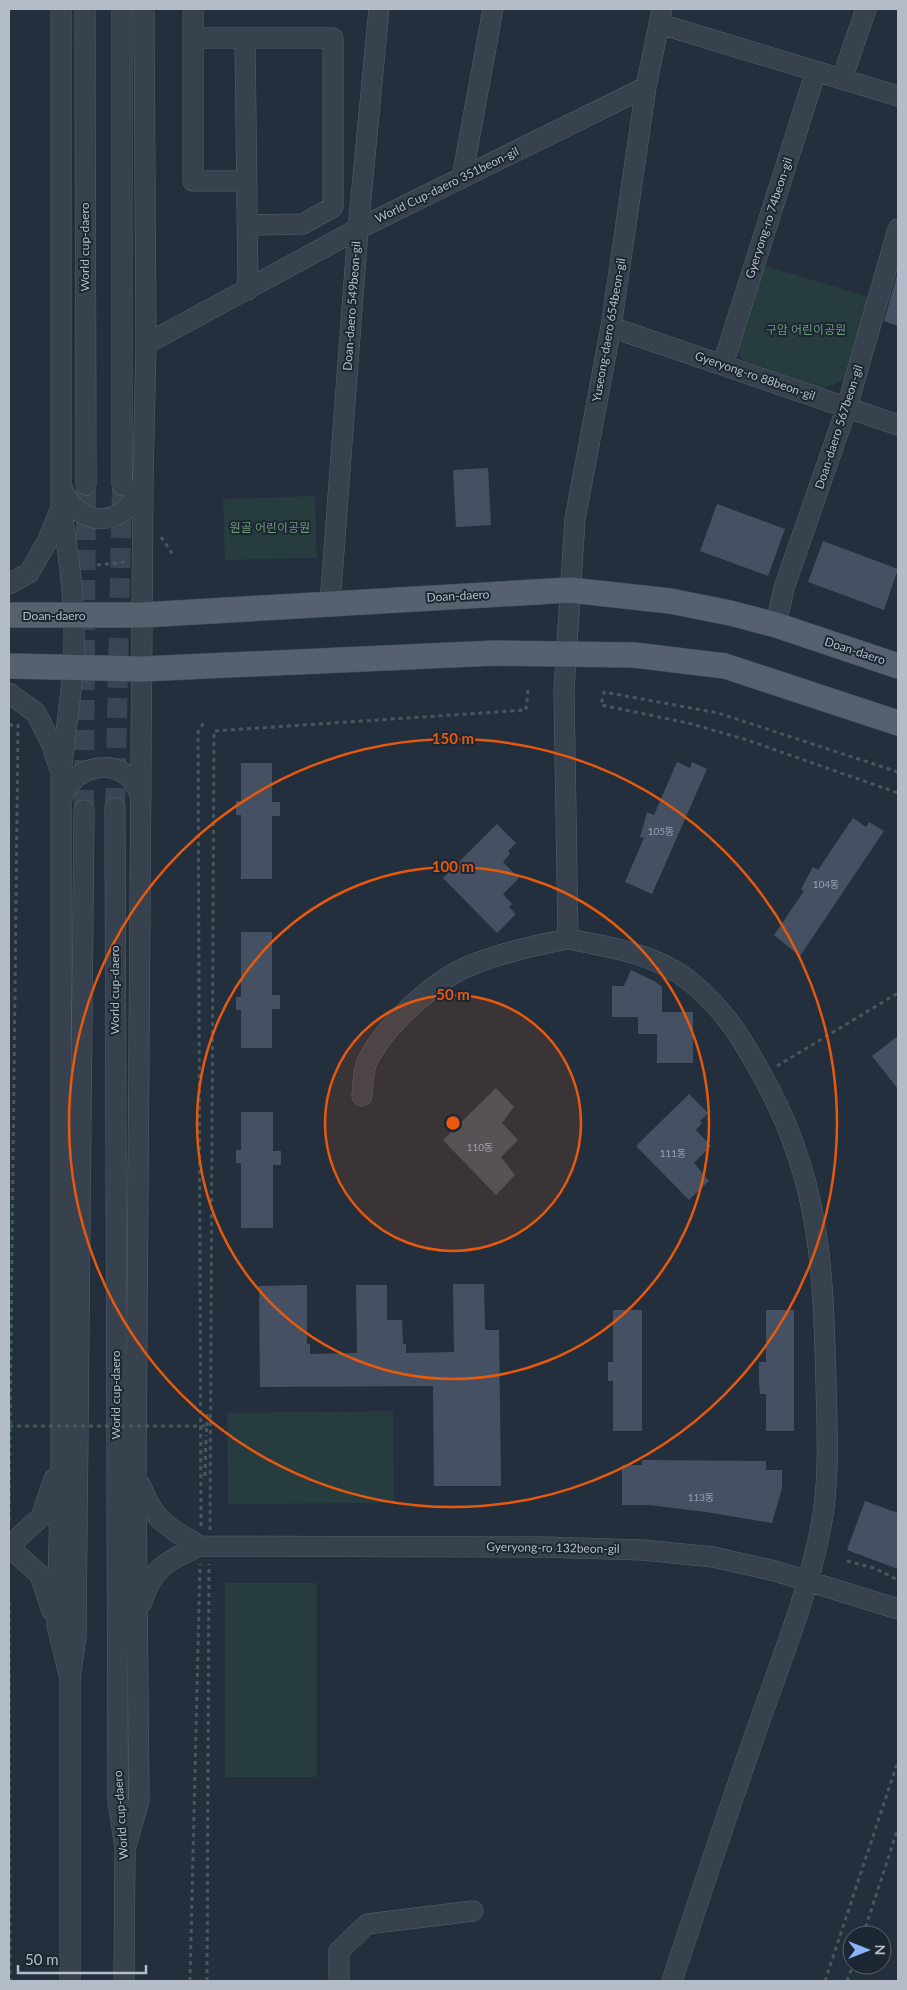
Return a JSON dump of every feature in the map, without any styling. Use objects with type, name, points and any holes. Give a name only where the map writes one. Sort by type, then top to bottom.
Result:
[{"type":"main road","name":"Doan-daero","points":[[9,615],[143,615],[570,590],[670,601],[776,625],[898,666]]},
{"type":"main road","points":[[9,666],[142,669],[495,653],[634,655],[725,666],[898,722]]},
{"type":"street","points":[[57,1625],[61,1460],[61,773],[73,668],[74,616],[68,549],[60,508],[61,9]]},
{"type":"street","name":"World cup-daero","points":[[85,9],[86,485]]},
{"type":"street","points":[[122,9],[122,485]]},
{"type":"street","points":[[125,1849],[139,1800],[136,1474],[143,480],[146,344],[144,9]]},
{"type":"street","points":[[193,9],[193,180],[246,180]]},
{"type":"street","name":"Doan-daero 549beon-gil","points":[[330,604],[358,229],[380,9]]},
{"type":"street","points":[[462,178],[493,9]]},
{"type":"street","points":[[842,79],[866,9]]},
{"type":"street","points":[[661,16],[816,71],[898,96]]},
{"type":"street","name":"Yuseong-daero 654beon-gil","points":[[568,939],[564,690],[575,519],[611,326],[646,87],[661,16]]},
{"type":"street","points":[[193,38],[332,38],[332,207],[303,224],[247,225]]},
{"type":"street","points":[[245,38],[248,290]]},
{"type":"street","name":"Gyeryong-ro 74beon-gil","points":[[722,364],[816,71]]},
{"type":"street","name":"World Cup-daero 351beon-gil","points":[[146,344],[358,229],[646,87]]},
{"type":"street","name":"Doan-daero 567beon-gil","points":[[776,625],[784,588],[847,407],[898,229]]},
{"type":"street","name":"Gyeryong-ro 88beon-gil","points":[[611,326],[898,425]]},
{"type":"street","points":[[60,480],[67,500],[75,509],[84,515],[100,519],[116,516],[130,507],[143,480]]},
{"type":"street","points":[[9,584],[29,574],[48,542],[60,508]]},
{"type":"street","points":[[9,692],[36,713],[52,745],[61,773]]},
{"type":"street","points":[[61,811],[62,797],[68,784],[90,768],[104,767],[116,769],[126,775],[140,795],[142,807]]},
{"type":"street","name":"World cup-daero","points":[[114,808],[118,1800],[125,1849],[124,1981]]},
{"type":"street","points":[[70,1981],[70,1678],[76,1637],[84,810]]},
{"type":"street","points":[[362,1096],[367,1062],[395,1020],[435,987],[468,967],[524,948],[568,939],[632,951],[690,981],[732,1022],[782,1112],[806,1179],[818,1232],[824,1286],[828,1473],[821,1525],[809,1580],[716,1844],[672,1981]]},
{"type":"street","points":[[61,1460],[41,1517],[9,1546],[40,1575],[57,1625],[70,1678]]},
{"type":"street","points":[[136,1474],[148,1505],[166,1527],[205,1546]]},
{"type":"street","points":[[138,1616],[149,1581],[169,1561],[205,1546]]},
{"type":"street","name":"Gyeryong-ro 132beon-gil","points":[[205,1546],[542,1547],[644,1550],[712,1557],[809,1580],[898,1609]]},
{"type":"street","points":[[339,1981],[339,1951],[367,1924],[473,1912]]},
{"type":"path","points":[[97,565],[136,561]]},
{"type":"path","points":[[190,1981],[205,1546],[214,732],[526,710],[528,690]]},
{"type":"path","points":[[898,772],[718,713],[604,692],[601,704],[688,723],[747,740],[898,793]]},
{"type":"path","points":[[204,722],[198,732],[207,1981]]},
{"type":"path","points":[[9,725],[18,724],[9,1524]]},
{"type":"path","points":[[775,1067],[898,994]]},
{"type":"path","points":[[206,1476],[208,1413]]},
{"type":"path","points":[[9,1426],[207,1426]]},
{"type":"path","points":[[847,1562],[874,1568],[898,1580]]},
{"type":"path","points":[[9,1602],[10,1981]]},
{"type":"path","points":[[825,1981],[898,1761]]},
{"type":"path","points":[[865,1925],[898,1828]]},
{"type":"green space","name":"구암 어린이공원","points":[[762,265],[869,297],[844,380],[823,389],[743,360],[737,350]]},
{"type":"green space","name":"원골 어린이공원","points":[[315,496],[317,558],[225,560],[223,499]]},
{"type":"green space","points":[[393,1411],[394,1503],[228,1504],[227,1413]]},
{"type":"green space","points":[[225,1583],[317,1583],[317,1777],[225,1777]]},
{"type":"building","points":[[898,275],[898,326],[884,321]]},
{"type":"building","points":[[488,468],[491,525],[456,527],[453,470]]},
{"type":"building","points":[[717,504],[785,529],[768,576],[700,551]]},
{"type":"building","points":[[823,541],[898,569],[884,610],[808,582]]},
{"type":"building","points":[[677,762],[690,768],[692,762],[707,769],[652,894],[625,882],[644,838],[640,837],[647,812],[654,815]]},
{"type":"building","points":[[241,763],[272,763],[272,802],[280,802],[280,816],[272,816],[272,879],[241,879],[241,815],[236,815],[236,801],[241,801]]},
{"type":"building","points":[[853,818],[866,827],[869,822],[884,831],[800,956],[774,935],[804,891],[801,889],[813,867],[818,870]]},
{"type":"building","points":[[497,824],[516,843],[508,851],[510,854],[503,862],[519,878],[503,894],[512,904],[509,907],[516,914],[497,933],[443,878]]},
{"type":"building","points":[[241,932],[272,932],[272,995],[280,995],[280,1009],[272,1009],[272,1048],[241,1048],[241,1010],[236,1010],[236,997],[241,997]]},
{"type":"building","points":[[631,970],[662,987],[662,1012],[693,1012],[693,1063],[657,1063],[657,1034],[638,1034],[638,1017],[612,1017],[612,986],[624,986]]},
{"type":"building","points":[[898,1036],[898,1089],[872,1056]]},
{"type":"building","points":[[496,1088],[514,1107],[502,1123],[518,1140],[501,1157],[515,1175],[496,1195],[443,1140]]},
{"type":"building","points":[[689,1094],[708,1113],[700,1121],[702,1123],[696,1130],[711,1146],[694,1163],[709,1181],[689,1200],[636,1146]]},
{"type":"building","points":[[241,1112],[273,1112],[273,1151],[281,1151],[281,1165],[273,1165],[273,1228],[241,1228],[241,1163],[236,1163],[236,1150],[241,1150]]},
{"type":"building","points":[[453,1284],[484,1284],[485,1330],[499,1330],[501,1486],[434,1486],[433,1386],[260,1387],[259,1286],[307,1285],[307,1344],[310,1344],[310,1354],[357,1353],[356,1285],[387,1285],[387,1320],[402,1320],[403,1344],[406,1344],[406,1353],[454,1352]]},
{"type":"building","points":[[613,1310],[642,1310],[642,1431],[613,1431],[613,1381],[608,1381],[608,1362],[613,1362]]},
{"type":"building","points":[[766,1310],[794,1310],[794,1431],[766,1431],[766,1394],[760,1394],[759,1362],[766,1362]]},
{"type":"building","points":[[642,1460],[766,1461],[766,1470],[782,1470],[782,1488],[772,1523],[649,1505],[622,1505],[622,1465],[642,1465]]},
{"type":"building","points":[[865,1501],[898,1513],[898,1569],[847,1550]]},
{"type":"tunnel","points":[[84,810],[86,485]]},
{"type":"tunnel","points":[[115,808],[122,485]]}]
